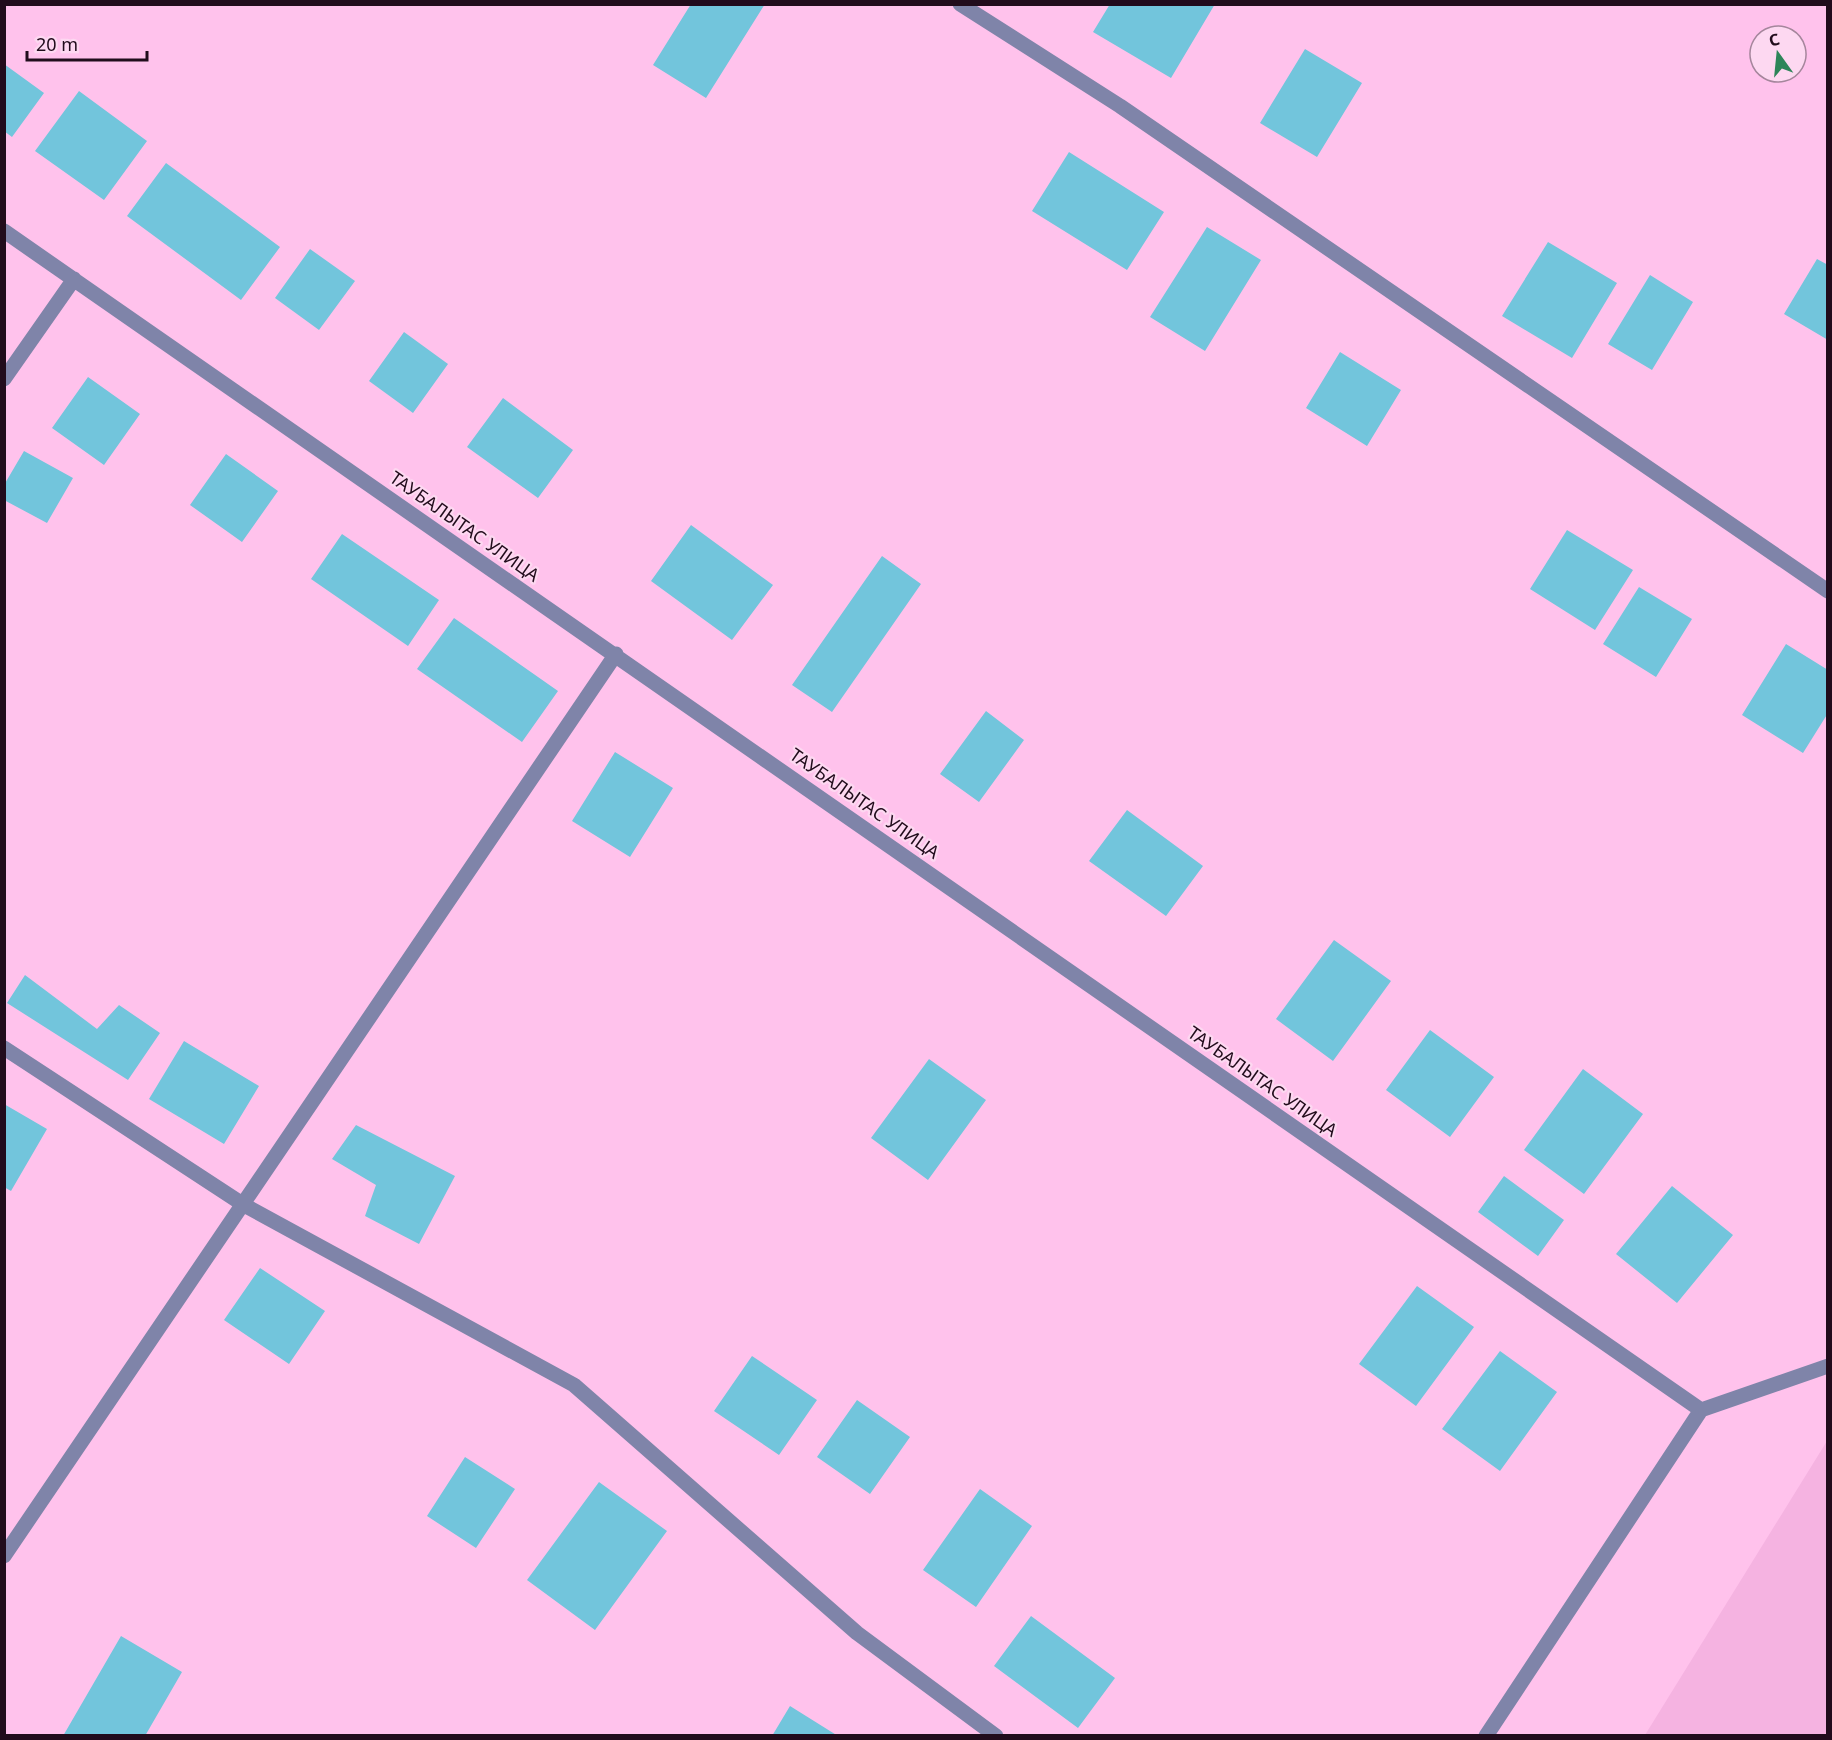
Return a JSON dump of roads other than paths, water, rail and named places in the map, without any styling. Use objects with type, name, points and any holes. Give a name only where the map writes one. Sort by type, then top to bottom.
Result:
[{"type":"street","points":[[960,4],[1140,120],[1827,591]]},
{"type":"street","name":"ТАУБАЛЫТАС УЛИЦА","points":[[4,231],[1701,1410]]},
{"type":"street","points":[[4,379],[74,279]]},
{"type":"street","points":[[4,1556],[616,654]]},
{"type":"street","points":[[4,1048],[244,1205],[574,1385],[857,1633],[996,1736]]},
{"type":"street","points":[[1486,1736],[1701,1410],[1827,1366]]}]
